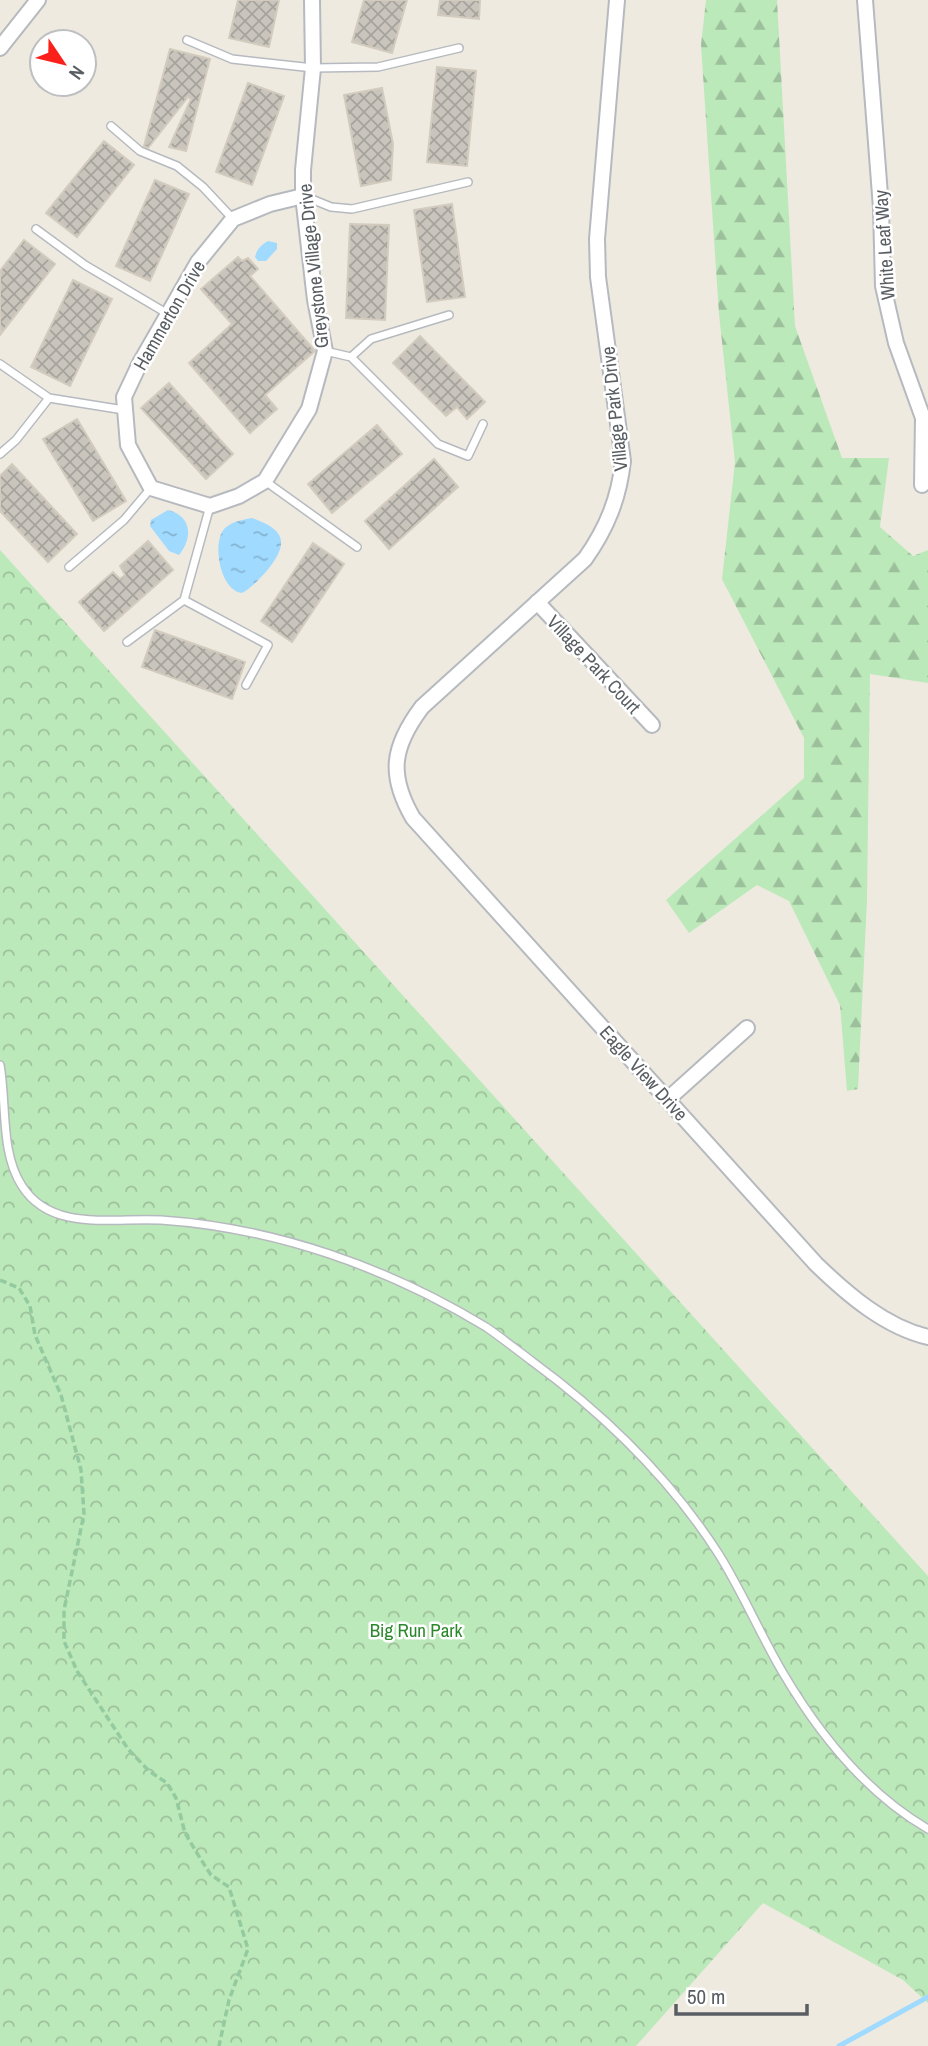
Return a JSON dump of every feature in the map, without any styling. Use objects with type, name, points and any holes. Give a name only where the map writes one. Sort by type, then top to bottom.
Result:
[{"type":"street","points":[[0,48],[38,0]]},
{"type":"street","name":"Greystone Village Drive","points":[[265,481],[309,409],[325,351],[315,300],[303,196],[313,68],[312,0]]},
{"type":"street","name":"Village Park Drive","points":[[396,774],[401,737],[422,707],[585,559],[614,509],[621,486],[623,461],[598,277],[597,239],[617,0]]},
{"type":"street","name":"White Leaf Way","points":[[865,0],[881,208],[883,286],[896,343],[923,418],[922,485]]},
{"type":"street","name":"Hammerton Drive","points":[[151,488],[128,445],[124,397],[139,363],[198,262],[233,219],[270,204],[303,196]]},
{"type":"street","points":[[151,488],[210,506],[239,496],[265,481]]},
{"type":"street","name":"Village Park Court","points":[[537,603],[652,725]]},
{"type":"street","name":"Eagle View Drive","points":[[396,774],[401,797],[413,818],[816,1264],[839,1287],[865,1306],[900,1326],[928,1336]]},
{"type":"street","points":[[668,1100],[747,1028]]},
{"type":"lane","points":[[187,40],[232,59],[313,68],[378,67],[459,48]]},
{"type":"lane","points":[[111,126],[140,151],[177,166],[203,187],[233,219]]},
{"type":"lane","points":[[303,196],[331,206],[352,209],[468,182]]},
{"type":"lane","points":[[36,229],[85,265],[168,314]]},
{"type":"lane","points":[[351,357],[371,339],[449,315]]},
{"type":"lane","points":[[325,351],[351,357],[438,444],[468,456],[483,425]]},
{"type":"lane","points":[[0,364],[49,398],[125,410]]},
{"type":"lane","points":[[0,454],[16,440],[49,398]]},
{"type":"lane","points":[[265,481],[357,547]]},
{"type":"lane","points":[[69,567],[124,520],[151,488]]},
{"type":"lane","points":[[127,642],[184,600],[210,506]]},
{"type":"lane","points":[[184,600],[268,645],[246,685]]},
{"type":"lane","points":[[0,1065],[8,1153],[22,1186],[46,1209],[82,1221],[158,1220],[226,1227],[293,1243],[357,1264],[426,1293],[489,1329],[619,1431],[675,1492],[719,1554],[783,1673],[814,1724],[867,1783],[911,1819],[928,1829]]},
{"type":"path","points":[[0,1280],[19,1289],[30,1306],[35,1335],[61,1395],[80,1470],[84,1514],[64,1610],[64,1642],[77,1671],[128,1749],[149,1771],[167,1783],[176,1798],[185,1833],[211,1875],[229,1887],[244,1934],[248,1950],[229,2000],[219,2046]]},
{"type":"green space","points":[[706,0],[777,0],[795,326],[842,458],[889,458],[880,527],[913,556],[928,550],[928,683],[870,674],[867,899],[858,1089],[847,1091],[840,1005],[789,901],[757,885],[689,933],[666,900],[804,778],[804,738],[722,579],[735,462],[719,314],[701,45]]},
{"type":"green space","name":"Big Run Park","points":[[0,550],[928,1576],[928,2003],[903,1980],[763,1903],[636,2046],[0,2046]]},
{"type":"water","points":[[268,241],[277,243],[277,249],[266,261],[258,261],[255,257],[257,252]]},
{"type":"water","points":[[168,510],[182,517],[188,528],[187,542],[179,555],[169,551],[150,526],[151,520]]},
{"type":"water","points":[[252,518],[270,526],[280,536],[281,541],[278,555],[267,570],[242,593],[229,585],[224,577],[219,558],[219,539],[228,526]]},
{"type":"building","points":[[238,0],[279,0],[269,47],[229,38]]},
{"type":"building","points":[[364,0],[407,0],[392,53],[352,42]]},
{"type":"building","points":[[440,0],[480,0],[479,19],[438,15]]},
{"type":"building","points":[[170,49],[210,59],[186,151],[169,147],[191,99],[188,97],[148,148],[144,146]]},
{"type":"building","points":[[437,67],[476,71],[467,166],[427,162]]},
{"type":"building","points":[[248,83],[284,96],[252,185],[216,172]]},
{"type":"building","points":[[382,88],[393,144],[391,180],[361,186],[344,95]]},
{"type":"building","points":[[104,141],[134,165],[77,237],[46,213]]},
{"type":"building","points":[[155,180],[189,194],[150,281],[116,266]]},
{"type":"building","points":[[452,204],[465,297],[427,302],[414,210]]},
{"type":"building","points":[[350,224],[389,225],[385,320],[346,318]]},
{"type":"building","points":[[24,240],[55,264],[0,335],[0,271]]},
{"type":"building","points":[[238,257],[242,261],[248,258],[258,269],[250,276],[315,351],[265,395],[277,409],[250,433],[189,363],[232,324],[201,289]]},
{"type":"building","points":[[73,280],[112,299],[70,386],[31,367]]},
{"type":"building","points":[[420,336],[485,402],[467,419],[457,407],[446,416],[393,363]]},
{"type":"building","points":[[169,383],[233,454],[206,479],[141,408]]},
{"type":"building","points":[[77,419],[126,501],[93,521],[43,439]]},
{"type":"building","points":[[377,425],[402,454],[332,513],[308,484]]},
{"type":"building","points":[[434,459],[458,487],[389,549],[365,521]]},
{"type":"building","points":[[12,464],[77,534],[48,562],[0,511],[0,476]]},
{"type":"building","points":[[148,541],[173,570],[104,631],[79,602],[113,572],[120,579],[125,575],[120,566]]},
{"type":"building","points":[[313,543],[344,564],[292,642],[261,621]]},
{"type":"building","points":[[155,630],[245,662],[232,699],[142,667]]},
{"type":"waterway","points":[[839,2046],[928,1997]]}]
